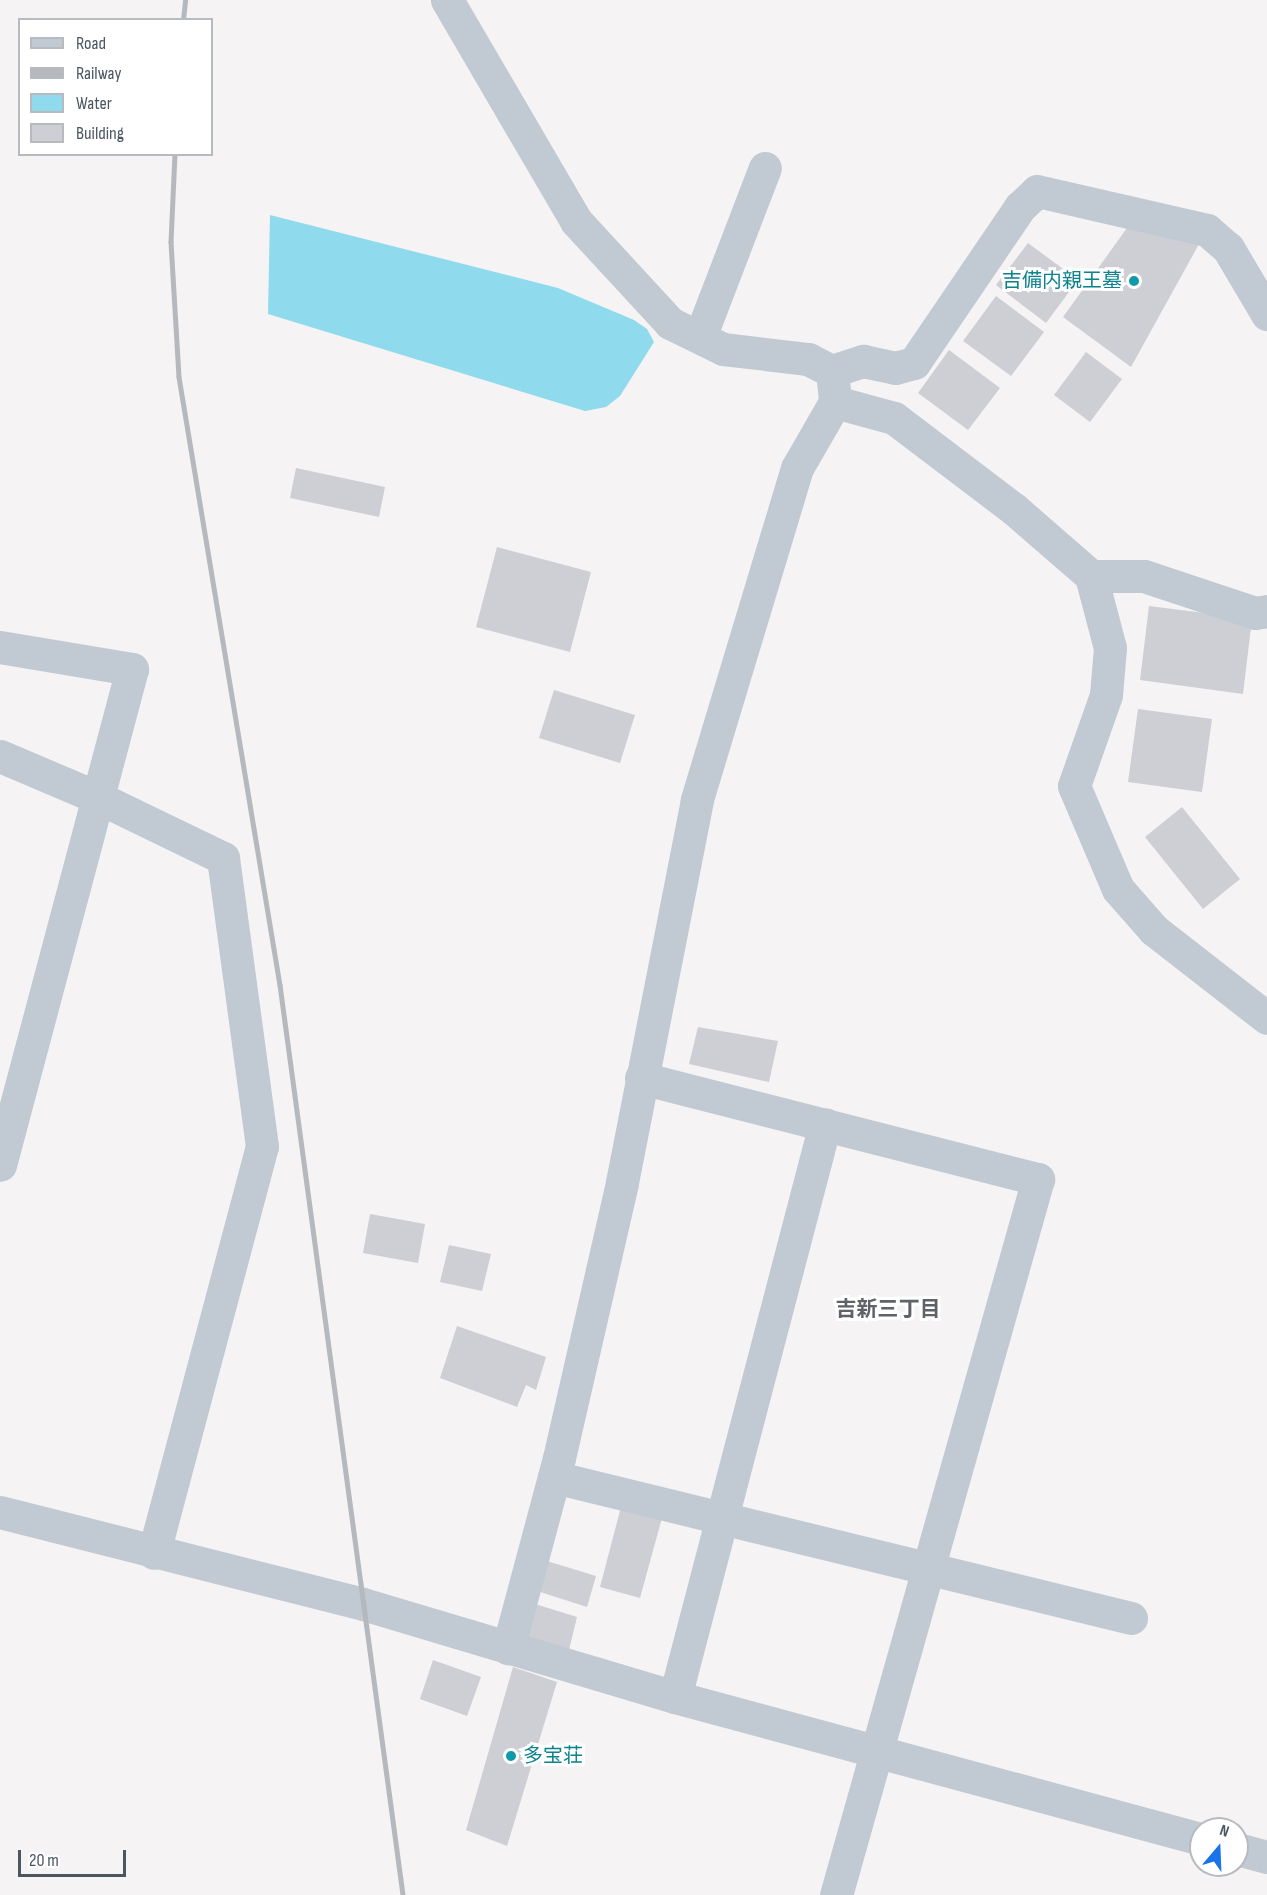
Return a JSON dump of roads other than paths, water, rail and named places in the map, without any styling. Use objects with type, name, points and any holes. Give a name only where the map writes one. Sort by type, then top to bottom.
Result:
[{"type":"street","points":[[447,0],[576,220],[670,322],[723,349],[808,359],[834,386],[894,418],[1014,509],[1090,576],[1110,648],[1106,695],[1074,786],[1118,889],[1154,930],[1267,1018]]},
{"type":"street","points":[[700,338],[765,168]]},
{"type":"street","points":[[508,1648],[554,1477],[622,1183],[697,800],[797,468],[834,386],[863,361],[895,368],[914,363],[1020,207],[1037,191],[1207,230],[1228,248],[1267,314]]},
{"type":"street","points":[[1090,576],[1144,576],[1255,613],[1267,611]]},
{"type":"street","points":[[0,647],[132,669],[0,1165]]},
{"type":"street","points":[[0,756],[99,798],[223,858],[262,1146],[154,1553]]},
{"type":"street","points":[[641,1078],[1038,1179],[836,1895]]},
{"type":"street","points":[[675,1697],[825,1124]]},
{"type":"street","points":[[554,1477],[1131,1618]]},
{"type":"street","points":[[0,1512],[154,1553],[363,1604],[675,1697],[1189,1836]]},
{"type":"street","points":[[1249,1852],[1267,1857]]},
{"type":"water","points":[[270,215],[558,288],[634,320],[647,329],[654,342],[620,396],[606,407],[585,411],[268,314]]},
{"type":"railway","points":[[183,18],[185,0]]},
{"type":"railway","points":[[175,156],[171,242],[179,377],[280,985],[403,1895]]},
{"type":"place","name":"吉備内親王墓","points":[[1134,281]]},
{"type":"place","name":"多宝荘","points":[[511,1756]]},
{"type":"district","name":"吉新三丁目","points":[[888,1310]]}]
